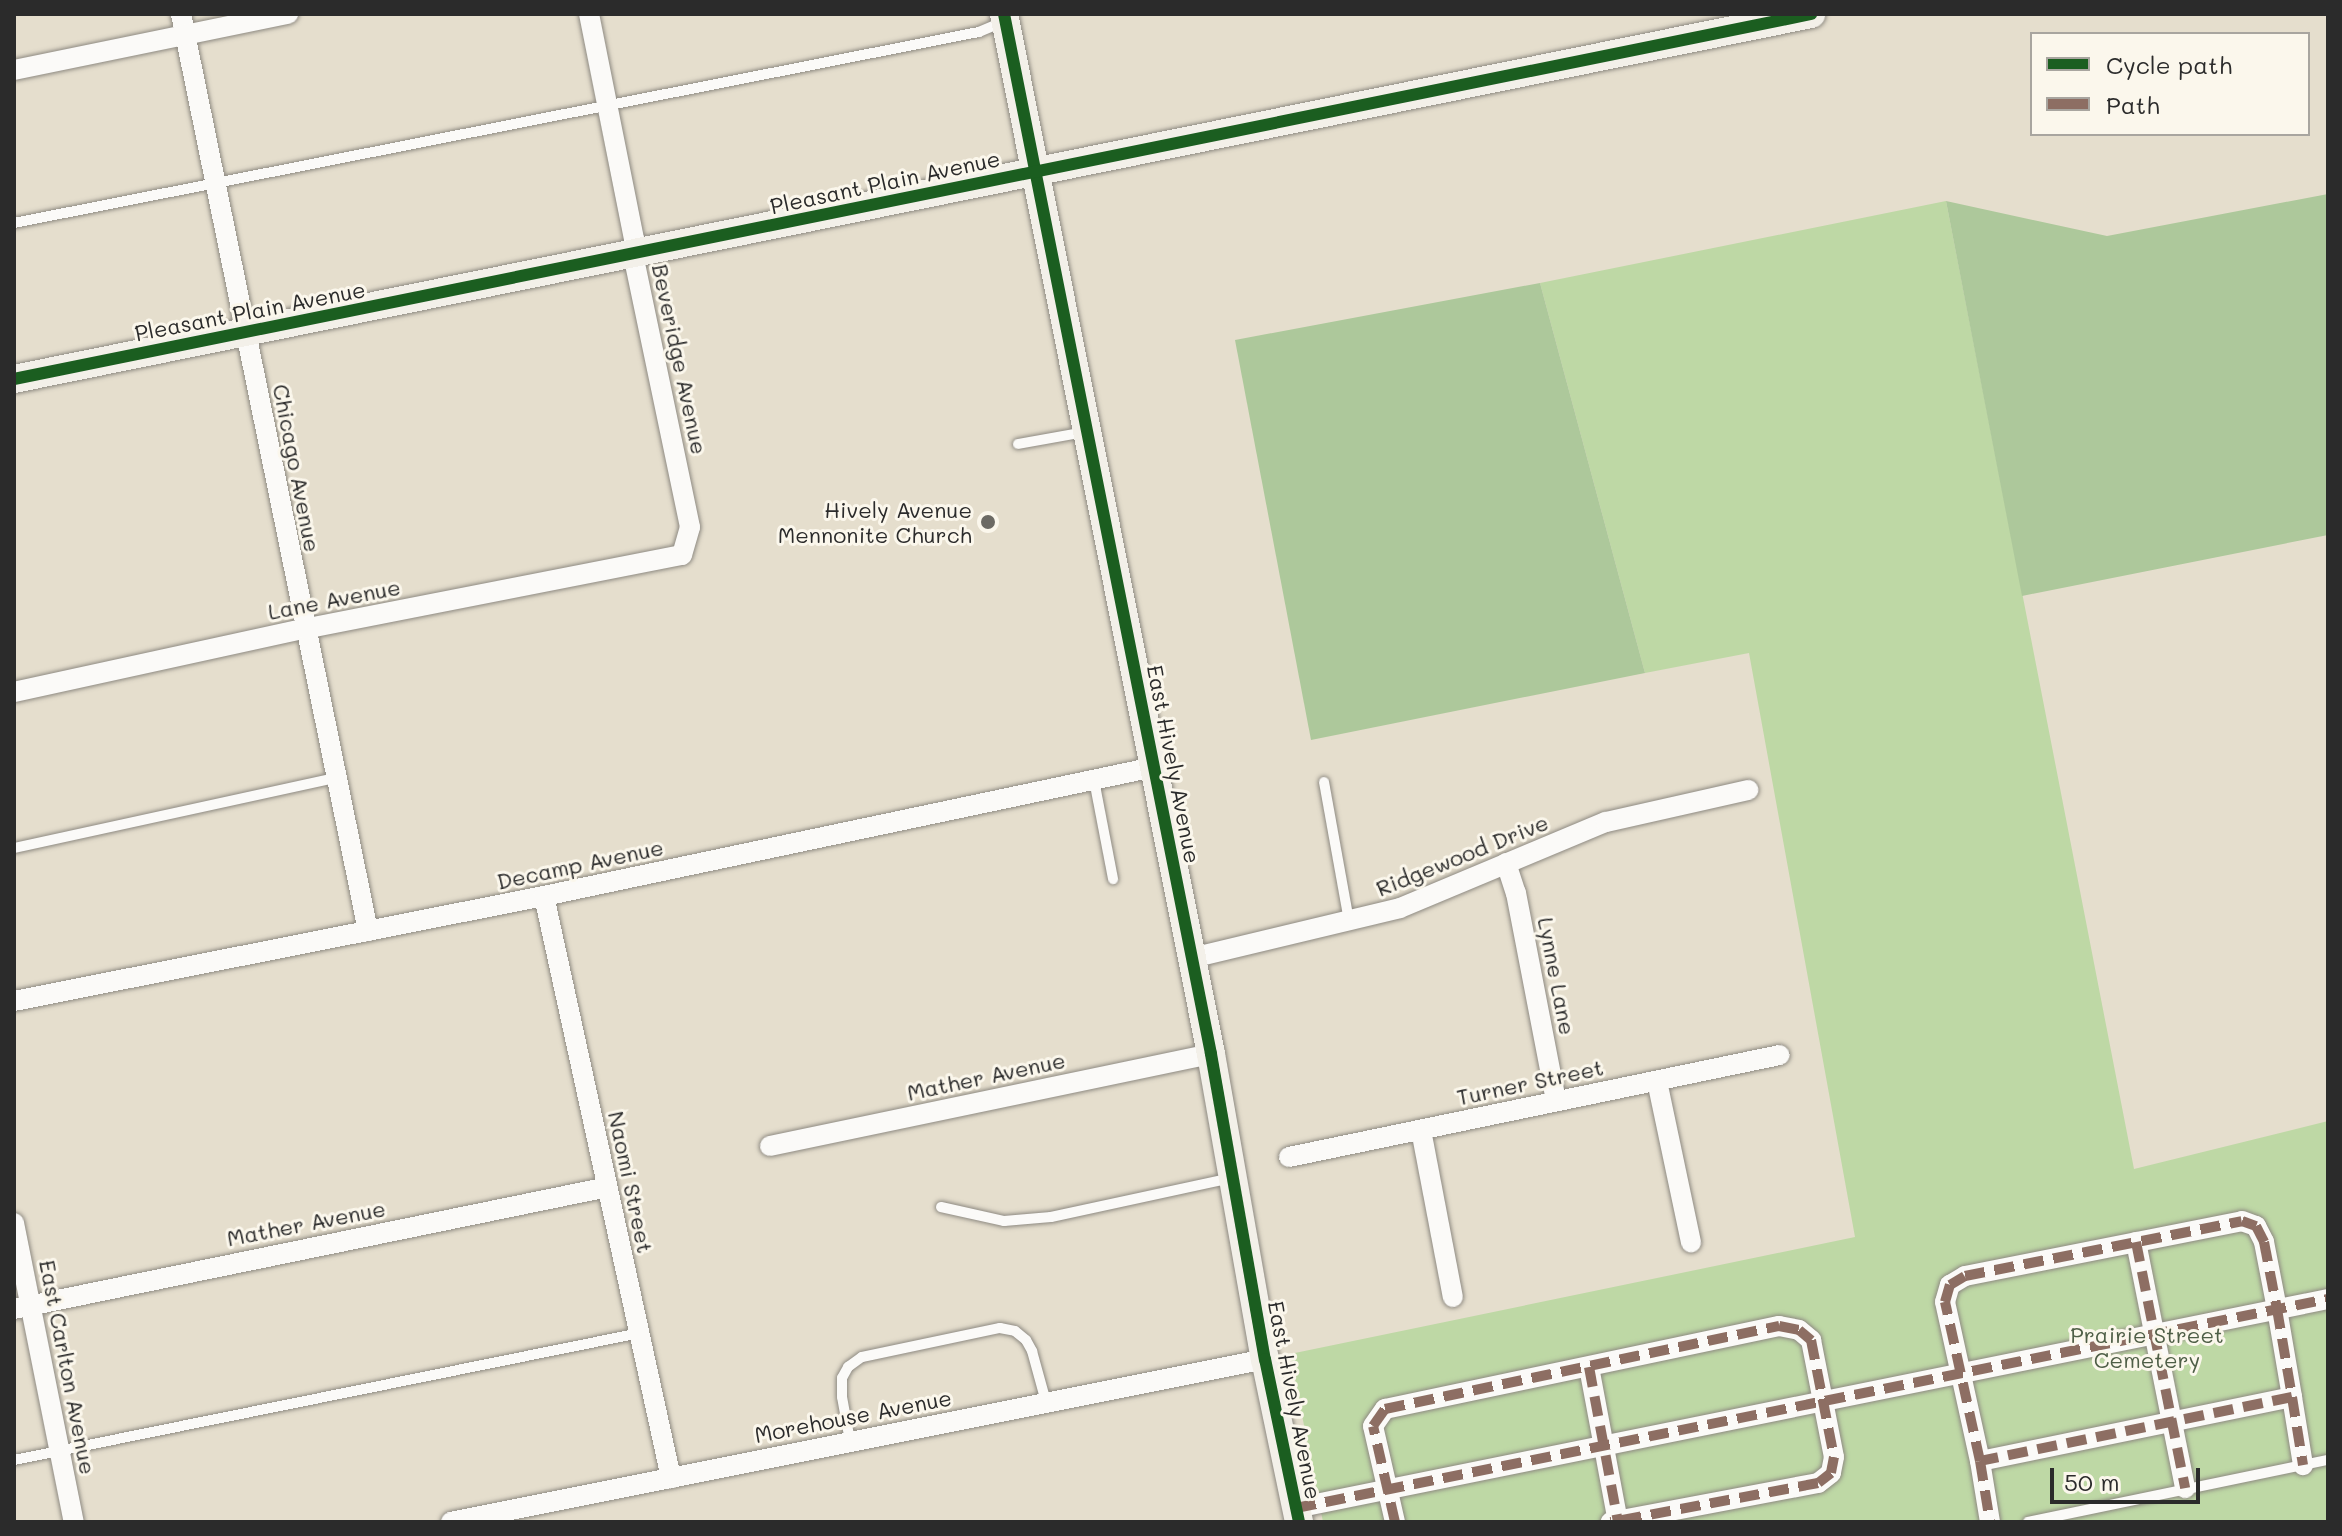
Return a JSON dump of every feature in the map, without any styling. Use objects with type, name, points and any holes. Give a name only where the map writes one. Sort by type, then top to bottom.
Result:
[{"type":"street","name":"Chicago Avenue","points":[[181,14],[218,182],[304,629],[368,931]]},
{"type":"street","points":[[14,70],[288,14]]},
{"type":"street","name":"Beveridge Avenue","points":[[589,14],[634,239],[633,255],[690,527],[682,555],[665,559]]},
{"type":"street","name":"Pleasant Plain Avenue","points":[[14,379],[1811,14]]},
{"type":"street","name":"East Hively Avenue","points":[[1004,18],[1211,1054],[1265,1359],[1298,1515]]},
{"type":"street","name":"Lane Avenue","points":[[14,692],[304,629],[665,559]]},
{"type":"street","name":"Decamp Avenue","points":[[14,1001],[544,896],[1154,767]]},
{"type":"street","name":"Ridgewood Drive","points":[[1192,958],[1350,923],[1400,908],[1606,822],[1748,790]]},
{"type":"street","name":"Lynne Lane","points":[[1506,863],[1516,893],[1556,1100]]},
{"type":"street","name":"Naomi Street","points":[[544,896],[671,1478]]},
{"type":"street","name":"Mather Avenue","points":[[770,1146],[1211,1054]]},
{"type":"street","name":"Turner Street","points":[[1289,1157],[1780,1055]]},
{"type":"street","points":[[1657,1081],[1691,1242]]},
{"type":"street","points":[[1421,1130],[1453,1297]]},
{"type":"street","name":"Mather Avenue","points":[[23,1307],[608,1187]]},
{"type":"street","points":[[1990,1522],[1963,1373],[1945,1302],[1950,1285],[1965,1276],[2242,1221],[2256,1226],[2264,1242],[2303,1465]]},
{"type":"street","name":"East Carlton Avenue","points":[[14,1223],[23,1307],[61,1451],[74,1522]]},
{"type":"street","points":[[2136,1242],[2157,1333],[2185,1488]]},
{"type":"street","points":[[1298,1515],[1389,1490],[2328,1299]]},
{"type":"street","points":[[1395,1522],[1373,1426],[1385,1409],[1779,1326],[1799,1330],[1811,1340],[1834,1457],[1831,1473],[1818,1483],[1616,1522],[1589,1367]]},
{"type":"street","name":"Morehouse Avenue","points":[[451,1522],[1265,1359]]},
{"type":"street","points":[[1980,1461],[2292,1397]]},
{"type":"lane","points":[[14,223],[979,32],[1004,18]]},
{"type":"lane","points":[[1018,444],[1087,431]]},
{"type":"lane","points":[[14,848],[336,778]]},
{"type":"lane","points":[[1094,780],[1113,879]]},
{"type":"lane","points":[[1324,782],[1350,923]]},
{"type":"lane","points":[[941,1207],[1004,1221],[1051,1217],[1233,1178]]},
{"type":"lane","points":[[850,1441],[842,1397],[842,1378],[848,1367],[862,1357],[1000,1328],[1015,1331],[1026,1340],[1046,1402]]},
{"type":"lane","points":[[14,1460],[640,1333]]},
{"type":"lane","points":[[2028,1522],[2328,1460]]},
{"type":"green space","points":[[2328,194],[2328,535],[2022,596],[1946,201],[2107,236]]},
{"type":"green space","name":"Prairie Street Cemetery","points":[[1946,201],[2134,1169],[2328,1121],[2328,1522],[1323,1522],[1290,1354],[1855,1237],[1749,653],[1645,673],[1540,283]]},
{"type":"green space","points":[[1540,283],[1645,673],[1311,740],[1235,340]]},
{"type":"marked path","points":[[2292,1397],[1980,1461],[1945,1302],[1950,1285],[1965,1276],[2242,1221],[2256,1226],[2264,1242],[2277,1309],[2292,1397],[2303,1465]]},
{"type":"marked path","points":[[2136,1242],[2185,1488]]},
{"type":"marked path","points":[[1296,1508],[2328,1299]]},
{"type":"marked path","points":[[1395,1522],[1373,1426],[1385,1409],[1779,1326],[1799,1330],[1811,1340],[1834,1457],[1831,1473],[1818,1483],[1611,1522]]},
{"type":"marked path","points":[[1589,1367],[1618,1522]]},
{"type":"marked path","points":[[1980,1461],[1990,1522]]},
{"type":"cycle path","points":[[1004,14],[1211,1054],[1265,1359],[1299,1522]]},
{"type":"cycle path","points":[[14,379],[1811,14]]},
{"type":"place","name":"Hively Avenue Mennonite Church","points":[[988,522]]}]
